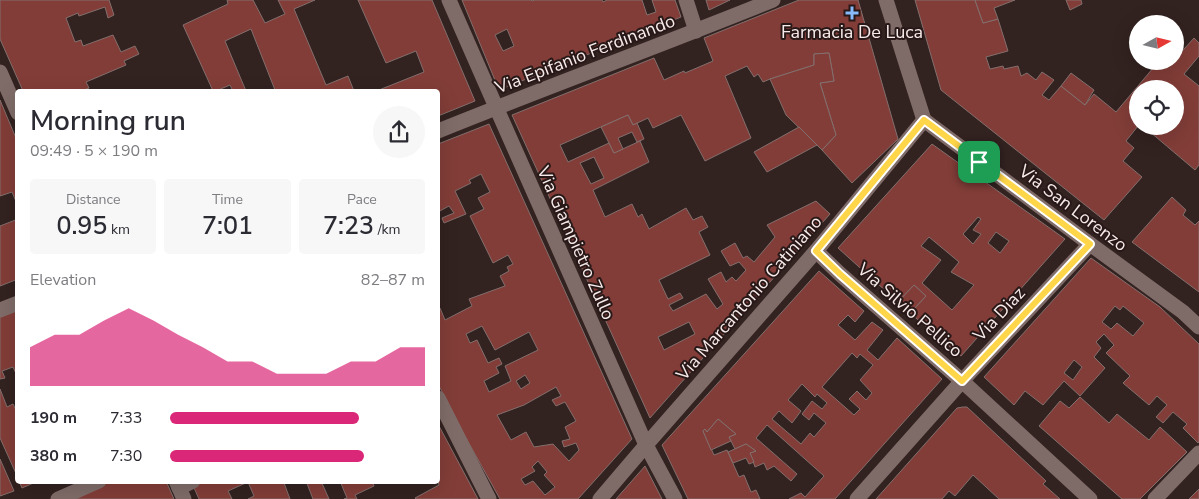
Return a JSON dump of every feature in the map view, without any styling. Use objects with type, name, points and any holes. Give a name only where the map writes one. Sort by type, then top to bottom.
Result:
[{"type":"street","name":"Via Giampietro Zullo","points":[[449,0],[646,445],[675,499]]},
{"type":"street","points":[[686,0],[696,31]]},
{"type":"street","name":"Via Epifanio Ferdinando","points":[[440,130],[773,0]]},
{"type":"street","points":[[886,0],[924,120]]},
{"type":"street","points":[[0,72],[15,106]]},
{"type":"street","name":"Via San Lorenzo","points":[[924,120],[1183,312],[1199,327]]},
{"type":"street","name":"Via Marcantonio Catiniano","points":[[600,499],[816,251],[924,120]]},
{"type":"street","name":"Via Diaz","points":[[857,499],[962,381],[1090,244]]},
{"type":"street","name":"Via Silvio Pellico","points":[[816,251],[962,381],[1090,499]]},
{"type":"street","points":[[0,310],[15,304]]},
{"type":"street","points":[[440,402],[489,499]]},
{"type":"street","points":[[1155,499],[1199,453]]},
{"type":"street","points":[[58,499],[92,484]]},
{"type":"building","points":[[0,0],[109,0],[114,15],[108,18],[105,7],[79,16],[78,13],[66,18],[75,42],[81,40],[83,46],[113,35],[121,52],[135,46],[139,54],[124,61],[126,65],[86,82],[89,88],[87,89],[22,89],[0,39]]},
{"type":"building","points":[[227,0],[253,0],[265,23],[285,14],[278,0],[315,0],[294,9],[326,85],[348,76],[353,89],[275,89],[251,29],[225,41],[245,89],[232,89],[230,85],[221,89],[212,89],[183,25],[228,4]]},
{"type":"building","points":[[358,0],[432,0],[475,101],[440,115],[440,89],[382,89],[424,72],[416,51],[386,63]]},
{"type":"building","points":[[462,0],[602,0],[603,2],[607,0],[642,0],[647,15],[656,12],[652,0],[675,0],[681,17],[499,90]],"holes":[[[507,29],[514,46],[503,51],[495,35]]]},
{"type":"building","points":[[706,0],[730,0],[709,10]]},
{"type":"building","points":[[799,0],[858,0],[898,139],[852,183],[822,150],[836,135],[820,83],[834,81],[829,53],[814,54],[814,65],[763,82],[758,74],[754,77],[747,66],[725,76],[751,138],[705,161],[681,115],[653,128],[648,118],[633,125],[628,115],[560,145],[568,162],[609,143],[614,153],[640,141],[649,162],[593,190],[605,217],[632,204],[638,217],[642,214],[649,229],[686,208],[693,220],[702,216],[708,227],[699,232],[710,255],[659,280],[668,299],[680,293],[683,298],[669,305],[673,311],[706,294],[717,309],[723,304],[708,279],[721,272],[726,282],[732,277],[736,281],[746,270],[739,262],[730,266],[721,251],[735,243],[743,258],[747,256],[754,262],[775,237],[767,225],[816,201],[830,214],[650,418],[512,115],[654,58],[664,80],[684,71],[685,73],[713,61],[704,38]],"holes":[[[594,157],[604,178],[591,184],[580,163]],[[689,322],[695,334],[664,350],[658,337]]]},
{"type":"building","points":[[915,0],[975,0],[983,23],[998,19],[1008,51],[986,57],[990,69],[1003,66],[1004,69],[1018,66],[1021,76],[1027,73],[1036,80],[1042,72],[1054,80],[1042,95],[1049,100],[1061,86],[1085,105],[1094,94],[1116,112],[1129,97],[1129,135],[1131,135],[1126,141],[1134,148],[1123,161],[1142,177],[1104,220],[941,90]]},
{"type":"building","points":[[975,0],[1015,0],[994,8],[998,19],[983,23]]},
{"type":"building","points":[[1066,0],[1081,0],[1082,4],[1070,10]]},
{"type":"building","points":[[1194,38],[1199,43],[1199,56],[1184,74],[1199,86],[1199,165],[1195,170],[1154,135],[1184,135],[1184,80],[1143,80],[1151,70],[1184,70],[1184,49]]},
{"type":"building","points":[[829,53],[834,81],[820,83],[836,135],[822,150],[786,115],[770,79],[814,65],[814,54]]},
{"type":"building","points":[[1071,73],[1094,90],[1085,105],[1061,86]]},
{"type":"building","points":[[0,100],[15,136],[15,199],[12,192],[0,196]]},
{"type":"building","points":[[628,115],[633,125],[637,123],[644,139],[637,142],[632,132],[618,138],[623,149],[614,153],[601,127]]},
{"type":"building","points":[[489,124],[632,439],[578,499],[500,499],[440,388],[440,308],[445,320],[472,306],[469,299],[505,286],[500,276],[509,271],[507,267],[513,264],[508,255],[493,263],[470,216],[484,209],[478,198],[490,192],[481,174],[469,180],[471,183],[455,191],[466,214],[444,223],[442,218],[454,213],[449,206],[440,211],[440,143]],"holes":[[[482,326],[495,350],[529,332],[538,350],[505,366],[511,381],[489,392],[484,381],[499,373],[496,367],[502,364],[499,358],[488,363],[477,340],[470,343],[466,334]],[[525,375],[530,383],[521,389],[516,381]],[[556,387],[561,396],[552,400],[556,406],[565,402],[576,421],[565,427],[570,439],[562,441],[564,447],[576,443],[579,450],[569,461],[553,444],[534,447],[526,432],[511,440],[497,415],[524,405]],[[538,461],[547,472],[544,475],[555,487],[545,495],[533,481],[525,485],[521,479],[535,471],[532,467]]]},
{"type":"building","points":[[799,127],[817,145],[767,172],[754,152]]},
{"type":"building","points":[[932,144],[1065,239],[961,356],[910,313],[926,296],[914,285],[898,302],[838,248]],"holes":[[[978,217],[981,219],[973,230],[981,234],[973,244],[963,234]],[[996,232],[1009,241],[1000,253],[988,243]],[[929,237],[959,262],[951,272],[974,285],[952,310],[922,283],[941,260],[921,246]]]},
{"type":"building","points":[[1172,197],[1186,210],[1183,215],[1195,225],[1199,221],[1199,292],[1132,242]]},
{"type":"building","points":[[15,220],[15,280],[0,286],[0,226]]},
{"type":"building","points":[[1091,258],[1160,307],[1199,344],[1199,442],[1183,428],[1187,424],[1173,412],[1163,423],[1156,417],[1167,405],[1157,396],[1149,405],[1123,383],[1130,376],[1106,353],[1114,345],[1104,334],[1096,342],[1101,348],[1094,357],[1105,368],[1080,396],[1064,381],[1043,405],[1025,391],[1014,405],[984,377]],"holes":[[[1115,306],[1120,310],[1123,306],[1144,323],[1133,336],[1117,323],[1111,329],[1102,322]],[[1074,360],[1082,367],[1073,380],[1064,373]]]},
{"type":"building","points":[[819,271],[864,311],[855,322],[848,315],[838,325],[855,340],[872,322],[883,330],[867,350],[878,360],[897,338],[942,379],[835,499],[789,499],[801,493],[805,497],[824,476],[767,425],[756,438],[797,474],[791,481],[774,466],[767,470],[764,463],[755,467],[750,453],[756,451],[746,444],[735,449],[729,437],[736,434],[718,419],[707,432],[705,429],[703,431],[714,455],[727,450],[739,477],[744,475],[751,492],[756,490],[760,499],[688,499],[662,445]],"holes":[[[852,353],[857,358],[860,354],[873,365],[860,380],[872,393],[866,400],[857,391],[849,399],[860,409],[854,415],[822,387]],[[802,384],[815,397],[817,394],[827,403],[822,409],[812,401],[802,414],[809,420],[814,413],[826,423],[814,437],[810,433],[801,444],[772,419],[779,411],[792,423],[801,411],[788,400]]]},
{"type":"building","points":[[914,285],[926,296],[910,313],[898,302]]},
{"type":"building","points":[[15,310],[15,371],[13,367],[2,371],[5,378],[0,379],[0,316]]},
{"type":"building","points":[[0,389],[7,407],[13,404],[15,408],[15,471],[0,438]]},
{"type":"building","points":[[1080,397],[1109,423],[1117,414],[1149,440],[1160,427],[1187,452],[1140,499],[1122,499],[1039,426],[1060,401],[1069,408]]},
{"type":"building","points":[[967,407],[1046,481],[1043,484],[1060,499],[999,499],[973,475],[955,496],[949,491],[942,499],[876,499],[957,408]]},
{"type":"building","points":[[718,419],[736,434],[729,437],[731,441],[711,450],[703,431],[705,429],[707,432]]},
{"type":"building","points":[[440,428],[478,499],[415,498],[439,485]]},
{"type":"building","points":[[746,444],[756,451],[750,453],[754,462],[749,464],[746,458],[733,463],[728,452]]},
{"type":"building","points":[[0,459],[14,491],[0,496]]},
{"type":"building","points":[[645,466],[662,499],[616,499]]},
{"type":"building","points":[[20,484],[31,484],[22,488]]},
{"type":"building","points":[[102,484],[167,484],[174,499],[64,499]]},
{"type":"building","points":[[192,484],[244,484],[228,491],[232,499],[199,499]]},
{"type":"building","points":[[249,484],[284,484],[290,499],[248,499],[254,496]]},
{"type":"building","points":[[307,484],[322,484],[329,499],[313,499]]},
{"type":"building","points":[[341,484],[373,484],[374,486],[355,495],[357,499],[344,499],[347,498]]},
{"type":"building","points":[[1199,489],[1199,499],[1189,499]]},
{"type":"place","name":"Farmacia De Luca","points":[[852,13]]},
{"type":"route","points":[[924,120],[979,162],[1090,244],[962,381],[816,251],[924,120]]}]
